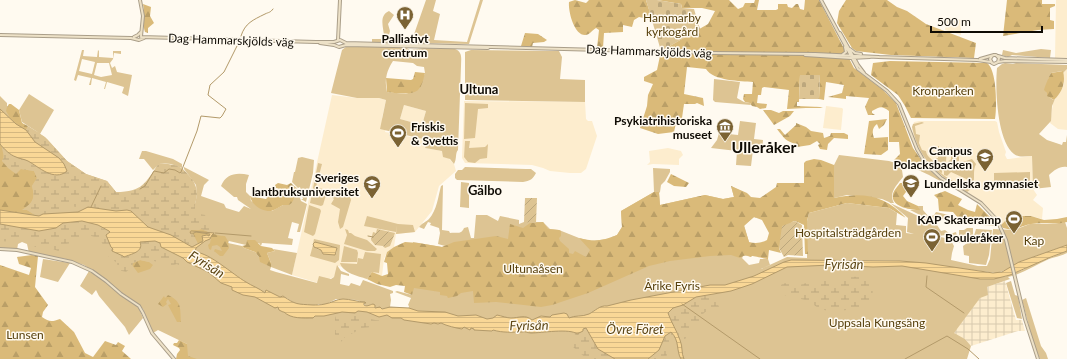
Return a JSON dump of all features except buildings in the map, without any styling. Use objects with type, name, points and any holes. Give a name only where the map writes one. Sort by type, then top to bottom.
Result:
[{"type":"main road","points":[[139,37],[142,29],[143,16],[140,0]]},
{"type":"main road","points":[[340,0],[340,40],[342,46]]},
{"type":"main road","points":[[821,0],[844,44],[866,76]]},
{"type":"main road","points":[[832,20],[849,48],[858,70],[890,94],[899,104],[917,149],[929,167],[946,181],[981,203],[999,224],[1006,240],[1025,319],[1038,359]]},
{"type":"main road","name":"Dag Hammarskjölds väg","points":[[0,35],[315,42],[340,40],[346,43],[841,55],[977,60],[991,62]]},
{"type":"main road","points":[[336,45],[336,42],[340,40]]},
{"type":"main road","name":"Dag Hammarskjölds väg","points":[[315,42],[336,45],[339,47],[346,45],[463,48],[502,47]]},
{"type":"main road","points":[[841,55],[846,52],[844,44]]},
{"type":"main road","points":[[849,48],[855,53],[865,56]]},
{"type":"main road","name":"Dag Hammarskjölds väg","points":[[798,54],[815,56],[852,56]]},
{"type":"main road","points":[[994,55],[1005,58],[1067,61],[1005,61],[994,64],[991,62],[992,56],[994,55]]},
{"type":"main road","points":[[858,65],[858,59],[865,56]]},
{"type":"main road","name":"Dag Hammarskjölds väg","points":[[977,60],[992,56]]},
{"type":"main road","points":[[998,56],[998,62]]},
{"type":"main road","points":[[845,57],[854,63]]},
{"type":"main road","points":[[0,249],[17,250],[72,262],[92,270],[121,294],[139,306],[152,334],[174,359]]},
{"type":"shaded area","points":[[1056,0],[1067,0],[1067,59],[1055,59]]},
{"type":"shaded area","points":[[948,17],[961,20],[961,35],[945,30]]},
{"type":"shaded area","points":[[1067,69],[1067,130],[1058,129],[1050,123],[1053,103],[1064,84],[1063,73]]},
{"type":"shaded area","name":"Sveriges lantbruksuniversitet","points":[[332,95],[357,98],[379,98],[386,100],[382,118],[388,120],[385,132],[427,140],[425,148],[442,151],[454,164],[456,171],[439,186],[432,211],[415,232],[396,234],[394,247],[387,252],[384,259],[382,276],[338,266],[334,277],[318,283],[292,275]]},
{"type":"shaded area","points":[[464,101],[585,102],[586,119],[588,121],[592,121],[597,136],[586,169],[581,173],[570,173],[550,171],[532,165],[465,163],[462,158]]},
{"type":"shaded area","points":[[404,105],[426,111],[422,125],[400,119]]},
{"type":"shaded area","points":[[826,106],[843,109],[841,130],[823,128]]},
{"type":"shaded area","name":"Campus Polacksbacken","points":[[914,122],[997,122],[1007,159],[1032,156],[1033,189],[1037,195],[1033,200],[1043,208],[1042,219],[1031,216],[1017,216],[1017,220],[1006,220],[1001,225],[994,214],[982,202],[947,180],[927,162],[918,148],[912,129]]},
{"type":"shaded area","points":[[668,148],[681,151],[683,155],[679,159],[679,165],[647,165],[650,162],[649,151]]},
{"type":"shaded area","points":[[1005,281],[1016,320],[1022,320],[1025,331],[1018,331],[971,346],[965,339],[952,333],[983,288]]},
{"type":"green space","points":[[426,0],[436,0],[433,11],[440,14],[434,40],[467,42],[480,0],[483,0],[469,44],[372,42],[372,39],[383,39],[382,22],[384,16],[389,11],[394,15],[388,24],[390,31],[388,39],[412,40]]},
{"type":"green space","points":[[575,0],[586,3],[589,0],[646,0],[652,19],[645,20],[644,18],[639,17],[634,20],[632,27],[623,25],[623,32],[604,33],[603,48],[597,48],[599,30],[596,28],[588,34],[581,34],[572,22],[569,2]]},
{"type":"green space","name":"Hammarby kyrkogård","points":[[646,0],[657,0],[681,4],[682,8],[694,9],[700,29],[661,51]]},
{"type":"green space","points":[[657,0],[729,0],[738,9],[743,7],[745,3],[754,3],[755,0],[759,0],[757,10],[776,10],[778,9],[778,4],[787,4],[788,7],[792,8],[798,4],[800,9],[804,10],[805,0],[819,0],[854,68],[883,90],[896,103],[913,148],[927,166],[917,162],[901,162],[894,160],[900,154],[899,142],[889,142],[889,111],[880,107],[872,111],[875,115],[868,115],[865,107],[869,98],[846,96],[846,99],[828,97],[842,93],[844,85],[826,82],[824,100],[819,99],[820,76],[800,75],[799,102],[797,102],[797,106],[823,108],[787,109],[789,90],[764,87],[762,88],[761,95],[758,95],[757,103],[767,104],[766,108],[760,109],[752,106],[750,103],[745,102],[743,99],[744,94],[752,94],[753,82],[735,81],[721,78],[710,73],[706,69],[687,67],[684,94],[703,98],[704,106],[697,103],[684,104],[682,118],[676,123],[674,132],[658,134],[640,128],[647,106],[648,95],[653,84],[644,81],[644,77],[657,70],[661,51],[708,24],[715,11],[702,8],[682,8],[681,4]]},
{"type":"green space","name":"Kronparken","points":[[846,0],[887,0],[926,24],[976,43],[974,58],[891,55],[856,51],[852,48],[837,23],[839,11]]},
{"type":"green space","points":[[1007,0],[1042,0],[1042,4],[1055,4],[1055,6],[1050,8],[1050,20],[1054,21],[1054,29],[1003,36]]},
{"type":"green space","points":[[143,4],[151,7],[150,16],[154,23],[148,28],[148,33],[145,32],[144,29]]},
{"type":"green space","points":[[525,33],[538,34],[547,40],[544,42],[533,43],[532,47],[521,46]]},
{"type":"green space","points":[[347,46],[405,47],[410,50],[424,48],[458,50],[461,56],[461,61],[458,150],[454,164],[450,159],[443,157],[442,151],[425,148],[427,140],[380,129],[386,100],[379,98],[357,98],[331,93],[342,50]],"holes":[[[393,61],[413,63],[417,66],[424,67],[425,73],[419,89],[406,94],[387,92],[387,75]],[[404,105],[426,111],[422,125],[400,119]]]},
{"type":"green space","points":[[1041,49],[1051,50],[1050,58],[1012,55],[1008,57],[1002,55],[1003,50],[1016,53]]},
{"type":"green space","points":[[82,50],[84,50],[83,56],[97,57],[98,50],[99,57],[113,58],[113,51],[121,51],[121,54],[114,53],[113,59],[110,63],[112,68],[115,66],[117,72],[132,75],[128,96],[122,93],[124,87],[107,82],[104,89],[106,82],[92,78],[91,85],[89,85],[91,78],[78,75],[76,81],[74,80]],"holes":[[[82,59],[95,62],[92,74],[79,71]],[[97,63],[109,63],[112,75],[101,77],[94,75]]]},
{"type":"green space","points":[[471,50],[559,51],[562,57],[560,79],[585,80],[585,102],[465,100],[465,52]]},
{"type":"green space","name":"Kronparken","points":[[890,61],[987,63],[993,73],[996,98],[995,119],[911,118],[898,95],[871,75],[873,63]]},
{"type":"green space","points":[[1005,63],[1067,65],[1067,69],[1063,73],[1062,71],[1051,73],[1050,75],[1047,84],[1047,94],[1052,99],[1055,99],[1052,106],[1051,121],[1039,134],[1047,140],[1062,145],[1063,142],[1066,142],[1067,135],[1067,167],[1059,168],[1049,175],[1051,187],[1033,189],[1032,156],[1020,156],[1014,154],[1008,147],[1004,138],[998,114],[996,77],[997,68]]},
{"type":"green space","points":[[1063,71],[1063,87],[1054,100],[1047,96],[1047,93],[1044,90],[1051,73]]},
{"type":"green space","points":[[415,72],[425,73],[421,86],[415,92],[406,94],[387,92],[386,78],[411,80],[413,79]]},
{"type":"green space","points":[[800,75],[820,75],[819,99],[799,99]]},
{"type":"green space","points":[[714,79],[740,82],[737,98],[744,102],[750,103],[751,105],[715,102],[713,100]]},
{"type":"green space","name":"Årike Fyris","points":[[29,94],[54,110],[40,134],[47,139],[67,161],[86,174],[107,181],[116,192],[194,208],[197,195],[196,185],[184,167],[209,180],[204,185],[201,196],[224,204],[226,208],[239,212],[244,206],[251,209],[221,186],[229,176],[236,174],[249,175],[246,184],[246,192],[250,196],[251,201],[272,211],[283,205],[289,205],[294,189],[293,185],[297,188],[301,201],[307,204],[300,232],[297,232],[299,224],[292,222],[288,238],[293,239],[292,245],[262,243],[261,246],[259,243],[246,245],[229,241],[228,243],[242,246],[255,252],[259,257],[271,263],[267,253],[275,251],[273,249],[297,253],[292,275],[271,267],[270,270],[276,272],[317,283],[319,276],[331,279],[334,277],[337,265],[341,271],[349,274],[349,276],[341,274],[340,284],[349,286],[351,283],[360,286],[363,280],[393,291],[393,293],[390,294],[390,307],[382,309],[366,306],[363,302],[356,300],[341,299],[336,299],[325,305],[298,305],[283,296],[280,297],[266,291],[265,293],[257,293],[302,312],[348,307],[407,315],[408,305],[411,298],[395,292],[397,291],[412,295],[413,242],[442,247],[445,246],[438,244],[440,233],[439,228],[430,225],[431,223],[428,222],[424,229],[419,227],[429,219],[434,212],[441,186],[443,185],[442,230],[449,231],[450,233],[458,233],[462,232],[464,228],[468,227],[471,238],[474,238],[476,215],[487,215],[498,221],[500,216],[519,220],[519,224],[524,222],[543,222],[550,229],[559,230],[591,241],[608,239],[617,235],[622,227],[621,211],[654,192],[653,168],[670,169],[665,181],[661,185],[659,193],[660,205],[705,195],[723,199],[734,197],[731,186],[749,195],[756,218],[754,217],[744,225],[749,242],[751,257],[744,255],[742,258],[749,265],[759,263],[760,259],[768,259],[770,265],[787,257],[807,258],[807,221],[809,213],[847,203],[889,208],[897,213],[896,225],[906,226],[906,233],[914,234],[907,232],[908,218],[890,203],[929,221],[938,221],[937,225],[941,231],[945,230],[950,234],[956,232],[958,240],[950,235],[936,237],[946,238],[951,241],[954,246],[951,260],[978,266],[987,266],[990,259],[993,229],[1014,230],[1030,224],[1052,224],[1065,222],[1067,228],[1067,245],[1019,262],[1008,269],[997,273],[900,261],[848,260],[897,263],[960,275],[1004,277],[1067,251],[1067,253],[1049,259],[1023,272],[1008,277],[1010,279],[987,287],[988,295],[980,298],[954,333],[965,339],[971,346],[967,359],[185,359],[187,344],[158,330],[153,333],[143,309],[137,303],[84,265],[66,259],[29,253],[27,244],[22,242],[18,244],[17,250],[0,249],[0,96],[7,103],[7,109],[23,124],[39,133],[22,122],[19,110]]},
{"type":"green space","points":[[465,103],[488,104],[488,108],[478,109],[475,138],[464,139]]},
{"type":"green space","points":[[9,104],[19,110],[22,123],[28,126],[26,130],[10,118],[6,111]]},
{"type":"green space","points":[[763,110],[771,110],[779,113],[783,111],[794,111],[790,116],[774,125]]},
{"type":"green space","points":[[887,119],[884,125],[879,129],[877,124],[873,129],[873,132],[874,138],[888,137],[888,150],[881,155],[864,154],[869,121]]},
{"type":"green space","points":[[740,121],[756,123],[754,139],[763,140],[762,151],[753,150],[751,166],[736,165],[737,151],[711,148],[717,140],[719,133],[738,135]]},
{"type":"green space","points":[[796,123],[811,131],[823,133],[824,138],[830,136],[831,133],[844,133],[848,135],[848,139],[834,138],[828,144],[827,150],[820,149],[818,145],[820,144],[817,141],[810,145],[797,147],[797,144],[786,139],[777,129],[780,129],[785,135],[796,125]]},
{"type":"green space","points":[[924,123],[915,126],[916,134],[920,135],[919,143],[922,150],[926,151],[928,156],[942,174],[954,182],[971,189],[967,192],[947,180],[925,158],[915,139],[912,127],[913,124]]},
{"type":"green space","points":[[28,126],[45,137],[67,161],[86,174],[107,181],[116,192],[125,192],[138,188],[146,181],[159,163],[175,165],[182,168],[195,184],[197,194],[195,210],[196,213],[205,215],[211,231],[210,237],[208,232],[201,229],[189,231],[193,234],[198,244],[192,247],[171,235],[148,227],[134,213],[122,210],[116,211],[91,207],[90,203],[76,207],[71,206],[67,209],[60,208],[58,210],[59,213],[35,215],[27,210],[22,210],[33,200],[34,195],[32,186],[37,178],[34,171],[21,169],[16,174],[8,168],[2,161],[4,157],[2,148],[17,158],[21,157],[43,171],[58,175],[50,152],[35,142],[26,130]]},
{"type":"green space","points":[[465,141],[470,141],[469,148],[485,147],[488,144],[487,158],[480,159],[475,163],[468,162],[464,157]]},
{"type":"green space","points":[[0,144],[4,152],[2,161],[21,169],[34,171],[37,178],[32,186],[33,197],[29,205],[23,210],[27,210],[35,215],[0,210]]},
{"type":"green space","points":[[938,146],[939,150],[945,151],[947,146],[946,162],[948,164],[949,160],[950,161],[951,159],[951,147],[952,150],[957,151],[959,147],[959,161],[955,162],[963,162],[972,159],[976,164],[974,170],[974,181],[972,187],[973,182],[951,172],[947,176],[944,175],[944,171],[942,170],[942,173],[940,172],[934,161],[938,158]]},
{"type":"green space","points":[[142,151],[173,159],[182,164],[182,168],[171,164],[160,163],[153,170],[144,159],[139,159]]},
{"type":"green space","points":[[839,155],[889,161],[899,164],[903,177],[893,192],[892,199],[894,203],[890,203],[882,199],[847,195],[834,198],[834,165]]},
{"type":"green space","points":[[302,157],[314,160],[313,173],[306,202],[301,199],[303,199],[300,187],[298,188],[292,182],[298,158]]},
{"type":"green space","name":"Ultunaåsen","points":[[814,159],[821,160],[834,165],[834,198],[855,195],[873,197],[890,204],[906,218],[889,208],[847,203],[809,213],[807,221],[808,254],[805,254],[804,225],[795,221],[792,222],[779,248],[781,253],[769,250],[768,259],[753,256],[744,256],[740,258],[731,255],[670,261],[649,266],[588,293],[552,305],[541,307],[496,302],[474,303],[473,291],[461,293],[457,296],[448,298],[447,296],[440,295],[440,292],[414,288],[412,295],[404,292],[405,286],[396,285],[390,287],[377,284],[367,279],[372,272],[382,276],[388,274],[387,263],[384,262],[387,252],[405,242],[442,247],[454,242],[496,236],[508,239],[510,224],[523,228],[530,223],[543,222],[548,229],[561,231],[561,236],[559,238],[560,241],[569,249],[569,253],[573,254],[575,251],[586,257],[590,250],[579,238],[598,240],[607,239],[617,235],[622,227],[621,211],[654,192],[659,192],[660,205],[705,195],[723,199],[734,197],[731,186],[747,193],[751,197],[760,198],[776,187],[777,183],[804,183],[804,163]],"holes":[[[754,217],[762,220],[769,233],[767,240],[758,243],[749,242],[744,226]]]},
{"type":"green space","points":[[901,162],[917,162],[927,166],[935,175],[957,190],[929,175]]},
{"type":"green space","points":[[318,163],[322,164],[316,187],[350,197],[351,200],[343,227],[340,229],[338,222],[340,209],[331,204],[334,199],[331,196],[326,195],[323,205],[321,206],[310,203]]},
{"type":"green space","points":[[465,167],[531,169],[536,173],[534,177],[523,182],[457,180],[455,178],[455,174],[458,170],[462,170]]},
{"type":"green space","points":[[1030,172],[1030,189],[1019,190],[1014,185],[1006,185],[1005,188],[994,187],[994,173]]},
{"type":"green space","points":[[671,174],[689,183],[686,187],[674,186],[667,182]]},
{"type":"green space","points":[[461,182],[469,183],[469,208],[460,207]]},
{"type":"green space","points":[[278,183],[287,185],[291,183],[293,185],[294,198],[289,205],[283,205],[272,211],[268,211],[255,205],[250,196],[266,199],[265,190],[279,190],[280,189],[276,188],[275,185]]},
{"type":"green space","points":[[900,183],[908,183],[916,186],[916,188],[906,192],[903,196],[907,201],[918,206],[920,210],[902,207],[895,202],[893,194]]},
{"type":"green space","points":[[945,191],[962,199],[958,205],[968,210],[975,212],[977,204],[994,221],[995,226],[960,223],[959,219],[953,212],[939,211],[938,199],[934,195]]},
{"type":"green space","points":[[525,198],[537,198],[536,223],[524,222]]},
{"type":"green space","points":[[309,205],[320,209],[321,211],[315,234],[313,236],[304,232]]},
{"type":"green space","points":[[918,206],[923,206],[923,210],[929,217],[934,215],[936,212],[949,215],[954,220],[953,222],[944,219],[928,219],[910,210],[919,210]]},
{"type":"green space","points":[[367,216],[398,224],[413,225],[415,232],[396,234],[397,225],[396,232],[364,226]]},
{"type":"green space","points":[[1017,216],[1031,216],[1044,220],[1067,217],[1067,222],[1031,224],[1011,229],[1003,228],[1001,225],[1006,220],[1017,220]]},
{"type":"green space","points":[[83,221],[109,231],[110,232],[107,235],[111,247],[113,251],[117,253],[125,255],[133,254],[136,253],[142,246],[140,242],[155,241],[160,243],[161,247],[183,258],[187,262],[187,266],[182,268],[177,264],[171,266],[154,261],[149,262],[140,260],[133,263],[132,267],[126,272],[118,270],[117,263],[109,257],[101,241],[98,238],[91,236],[91,234],[87,231],[82,232],[80,239],[77,242],[66,244],[62,250],[58,251],[48,247],[35,247],[25,238],[13,242],[0,241],[0,224],[39,231],[56,228],[63,223]]},
{"type":"green space","points":[[795,221],[802,225],[803,256],[788,255],[784,257],[779,248],[782,226]]},
{"type":"green space","points":[[967,228],[973,228],[973,237],[970,240],[960,243],[959,230],[964,230]]},
{"type":"green space","points":[[201,229],[215,235],[225,236],[228,241],[229,248],[223,256],[220,256],[214,251],[215,249],[222,251],[217,245],[212,246],[211,250],[209,249],[208,245],[211,238],[209,236],[198,244],[193,234],[189,231]]},
{"type":"green space","points":[[345,229],[355,236],[367,240],[377,249],[375,251],[367,251],[344,244],[347,235]]},
{"type":"green space","points":[[377,229],[395,233],[390,246],[385,248],[383,246],[375,245],[371,240],[373,232],[376,233]]},
{"type":"green space","points":[[976,229],[992,230],[989,255],[986,265],[969,263],[969,256],[964,255],[963,246],[973,239]]},
{"type":"green space","points":[[314,239],[340,245],[339,260],[335,263],[310,256],[313,245],[317,249],[321,250],[323,254],[336,254],[337,248],[315,242],[313,244]]},
{"type":"green space","points":[[247,240],[255,240],[261,246],[272,248],[275,251],[267,253],[271,267],[260,262],[259,257],[255,252],[242,246],[246,245]]},
{"type":"green space","points":[[344,246],[357,250],[357,262],[341,262]]},
{"type":"green space","points":[[365,252],[381,254],[379,273],[372,272],[367,279],[347,272],[340,263],[357,264],[358,258],[363,259]]},
{"type":"green space","name":"Lunsen","points":[[32,255],[38,256],[35,287],[48,305],[43,312],[42,317],[51,321],[60,319],[74,332],[85,353],[93,357],[105,341],[116,345],[118,342],[125,346],[122,351],[131,359],[0,359],[0,265],[29,275],[31,268],[19,264],[17,257]]},
{"type":"green space","points":[[43,259],[70,263],[58,282],[40,277]]},
{"type":"green space","points":[[140,260],[149,262],[153,265],[150,269],[138,273],[132,265]]},
{"type":"green space","points":[[89,271],[105,281],[120,295],[139,308],[143,318],[129,335],[125,327],[99,296],[96,290],[92,295],[80,286]]},
{"type":"green space","points":[[845,277],[863,277],[870,281],[873,292],[870,307],[831,312],[818,308],[809,301],[780,294],[779,290],[781,285],[788,283],[799,285],[821,279],[834,282]]},
{"type":"green space","points":[[1011,281],[1015,295],[1018,296],[1022,319],[1017,318],[1006,283]]},
{"type":"green space","points":[[709,294],[712,297],[710,299],[717,302],[719,307],[715,312],[705,312],[701,318],[702,326],[695,323],[690,334],[685,339],[680,339],[668,313],[673,308],[683,305],[696,297]]},
{"type":"green space","points":[[168,295],[178,303],[181,312],[181,322],[177,322],[168,305],[171,304],[168,299],[166,302],[167,304],[163,307],[158,304],[164,296],[165,298]]},
{"type":"green space","points":[[1026,298],[1041,346],[1048,359],[1040,359],[1034,345],[1022,300]]},
{"type":"green space","points":[[352,314],[375,320],[386,321],[381,326],[363,328],[345,337],[341,342],[335,341],[336,316]]},
{"type":"green space","points":[[586,328],[598,349],[615,359],[587,359],[573,347],[571,343],[576,332],[578,334]]},
{"type":"green space","points":[[670,332],[673,333],[666,358],[648,359],[655,353]]},
{"type":"green space","points":[[179,340],[187,344],[188,356],[197,359],[176,359],[180,350],[173,345]]},
{"type":"water","points":[[0,109],[16,124],[26,130],[35,142],[59,158],[67,171],[57,175],[52,174],[42,170],[28,161],[14,156],[5,150],[0,144]]},
{"type":"water","points":[[88,207],[116,211],[131,211],[148,227],[171,235],[192,247],[203,241],[202,236],[209,236],[210,234],[196,232],[192,234],[190,233],[191,231],[214,233],[210,239],[196,248],[195,252],[201,253],[214,260],[265,293],[266,290],[280,297],[283,296],[297,304],[320,305],[346,299],[365,302],[366,303],[364,303],[364,305],[366,306],[373,304],[375,305],[375,308],[380,307],[382,309],[390,307],[409,308],[418,311],[445,312],[458,316],[476,315],[487,319],[493,318],[497,315],[509,318],[524,317],[532,320],[541,316],[550,317],[552,315],[564,313],[567,314],[569,318],[589,314],[602,306],[710,285],[725,285],[754,276],[791,260],[900,261],[926,263],[993,273],[1002,272],[1019,262],[1067,245],[1067,251],[1010,275],[994,279],[980,279],[902,266],[873,267],[831,265],[787,267],[752,284],[731,291],[696,297],[683,305],[673,308],[668,313],[681,343],[684,359],[681,359],[676,339],[671,332],[665,336],[659,350],[648,359],[615,359],[598,349],[586,328],[577,334],[568,331],[531,333],[474,330],[471,328],[470,330],[464,327],[462,329],[441,323],[431,324],[404,320],[401,318],[392,318],[387,315],[379,317],[367,312],[358,311],[355,313],[342,312],[324,316],[315,316],[313,318],[294,317],[279,310],[278,307],[275,308],[255,297],[243,295],[232,290],[232,287],[221,283],[208,272],[161,247],[160,243],[155,241],[140,242],[141,245],[139,250],[124,257],[112,251],[113,249],[106,235],[110,232],[98,225],[82,221],[63,223],[56,228],[39,231],[0,224],[0,210],[39,216],[43,214],[78,212]]},
{"type":"water","points":[[315,242],[337,248],[335,255],[323,254],[321,250],[314,247],[313,244]]},
{"type":"waterway","points":[[241,36],[250,22],[273,9]]},
{"type":"waterway","points":[[140,189],[145,186],[154,171],[164,173],[169,169],[180,173],[197,131],[201,116],[220,118],[222,116],[226,109],[208,95],[210,85],[224,72],[237,46]]},
{"type":"waterway","points":[[91,207],[101,186]]},
{"type":"waterway","points":[[215,233],[251,236]]},
{"type":"waterway","points":[[368,236],[373,237]]},
{"type":"waterway","points":[[927,276],[926,287],[964,313]]},
{"type":"waterway","points":[[682,304],[760,359]]},
{"type":"waterway","points":[[905,359],[947,336],[968,349],[979,359]]},
{"type":"place","name":"Palliativt centrum","points":[[405,30]]},
{"type":"place","name":"Psykiatrihistoriska museet","points":[[725,142]]},
{"type":"place","name":"Friskis & Svettis","points":[[398,148]]},
{"type":"place","name":"Campus Polacksbacken","points":[[985,172]]},
{"type":"place","name":"Lundellska gymnasiet","points":[[911,198]]},
{"type":"place","name":"Sveriges lantbruksuniversitet","points":[[372,199]]},
{"type":"place","name":"KAP Skateramp","points":[[1014,234]]},
{"type":"place","name":"Bouleråker","points":[[932,252]]},
{"type":"district","name":"Ultuna","points":[[479,89]]},
{"type":"district","name":"Ulleråker","points":[[764,146]]},
{"type":"district","name":"Gälbo","points":[[485,190]]},
{"type":"park label","name":"Hospitalsträdgården","points":[[848,232]]},
{"type":"park label","name":"Kap","points":[[1034,240]]},
{"type":"park label","name":"Uppsala Kungsäng","points":[[877,322]]},
{"type":"water label","name":"Fyrisån","points":[[207,264]]},
{"type":"water label","name":"Fyrisån","points":[[844,264]]},
{"type":"water label","name":"Fyrisån","points":[[529,325]]},
{"type":"water label","name":"Övre Föret","points":[[635,329]]}]
